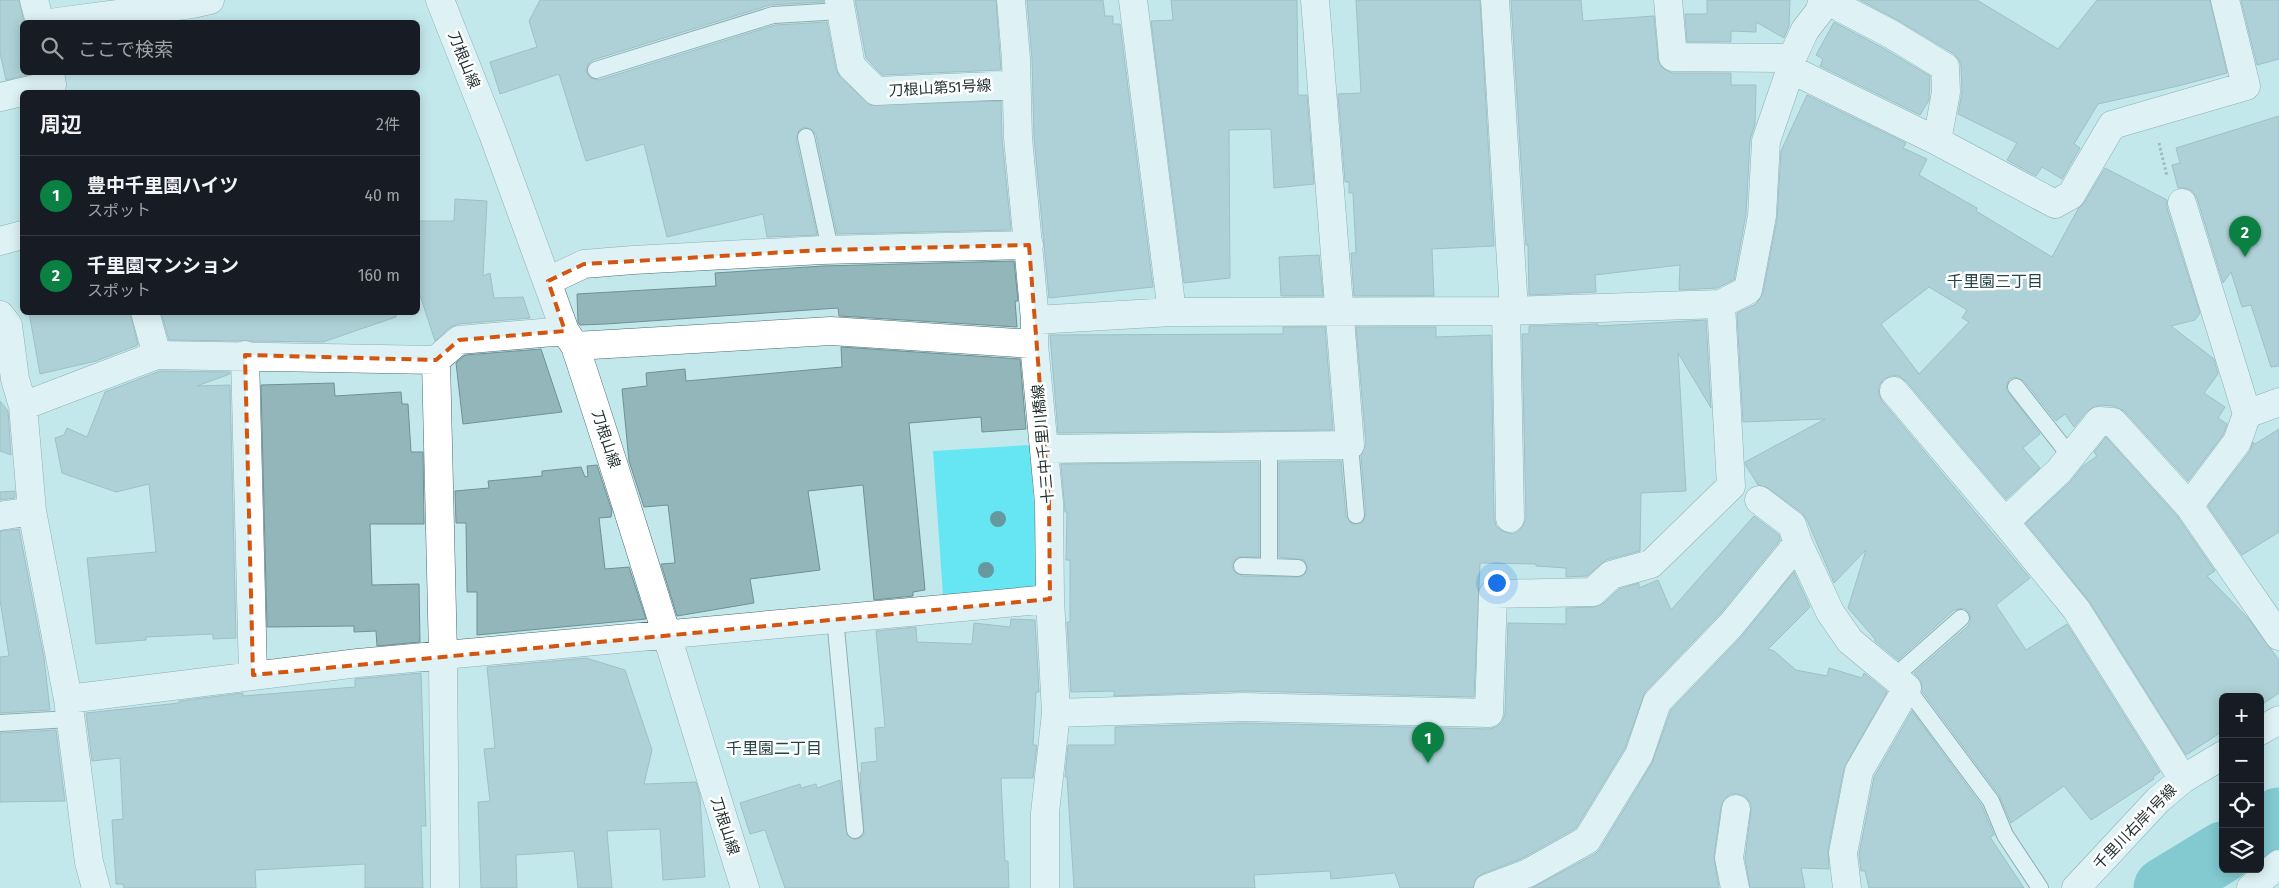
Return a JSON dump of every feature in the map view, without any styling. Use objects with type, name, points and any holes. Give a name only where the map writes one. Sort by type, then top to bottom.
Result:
[{"type":"street","points":[[34,0],[39,20]]},
{"type":"street","points":[[72,20],[210,0]]},
{"type":"street","name":"刀根山線","points":[[440,0],[493,134],[530,238],[570,339],[667,634],[701,753],[745,888]]},
{"type":"street","name":"十三中千里川橋線","points":[[1011,0],[1016,60],[1018,138],[1049,503],[1050,599],[1056,713],[1045,813],[1045,888]]},
{"type":"street","points":[[1133,0],[1172,312]]},
{"type":"street","points":[[1044,450],[1350,445],[1314,0]]},
{"type":"street","points":[[1495,0],[1510,310],[1510,518]]},
{"type":"street","points":[[1668,0],[1673,57],[1791,64],[2055,204],[2071,195],[2112,125],[2246,86],[2224,0]]},
{"type":"street","points":[[23,406],[158,354],[436,360],[459,340],[570,339],[831,331],[1034,332],[1172,312],[1510,310],[1721,304],[1748,290],[1762,216],[1766,141],[1791,64],[1805,30],[1819,12],[1824,0],[1891,34],[1945,67],[1946,92],[1937,141]]},
{"type":"street","name":"刀根山第51号線","points":[[840,5],[851,66],[876,91],[1016,84]]},
{"type":"street","points":[[30,90],[52,85],[50,75]]},
{"type":"street","points":[[0,97],[20,92]]},
{"type":"street","points":[[2182,202],[2247,414],[2237,442],[2189,506]]},
{"type":"street","points":[[0,241],[20,236]]},
{"type":"street","points":[[548,281],[584,264],[830,250],[1028,245]]},
{"type":"street","points":[[1056,713],[1244,707],[1489,713],[1493,594],[1593,592],[1611,575],[1651,564],[1732,486],[1721,304]]},
{"type":"street","points":[[146,315],[158,354]]},
{"type":"street","points":[[0,316],[8,325],[15,379],[23,406],[32,511],[69,709],[89,862],[96,888]]},
{"type":"street","points":[[245,355],[253,675]]},
{"type":"street","points":[[436,360],[443,655],[445,888]]},
{"type":"street","points":[[1894,391],[2076,608],[2183,779]]},
{"type":"street","points":[[2247,414],[2279,402]]},
{"type":"street","points":[[2005,522],[2060,471],[2098,421],[2113,422],[2189,506],[2279,636]]},
{"type":"street","points":[[1759,500],[1792,525],[1798,543],[1830,612],[1850,641],[1901,682],[1859,771],[1843,853],[1847,888]]},
{"type":"street","points":[[0,516],[32,511]]},
{"type":"street","points":[[1488,888],[1528,872],[1587,840],[1639,755],[1657,702],[1731,625],[1798,543]]},
{"type":"street","points":[[69,709],[253,675],[443,655],[1050,599]]},
{"type":"street","points":[[2264,729],[2279,720]]},
{"type":"street","name":"千里川右岸1号線","points":[[2076,888],[2158,800],[2183,779],[2219,757]]},
{"type":"street","points":[[1735,888],[1729,858],[1736,809]]},
{"type":"street","points":[[2251,888],[2279,864]]},
{"type":"lane","points":[[596,70],[773,15],[840,5]]},
{"type":"lane","points":[[806,137],[830,250]]},
{"type":"lane","points":[[2016,387],[2070,457]]},
{"type":"lane","points":[[1350,445],[1356,515]]},
{"type":"lane","points":[[1269,447],[1269,567]]},
{"type":"lane","points":[[1242,566],[1298,568]]},
{"type":"lane","points":[[834,618],[855,830]]},
{"type":"lane","points":[[1961,618],[1901,682],[1991,801],[2005,835],[2040,888]]},
{"type":"lane","points":[[0,723],[69,709]]},
{"type":"path","points":[[2151,114],[2169,183],[2182,202]]},
{"type":"highlighted area","points":[[1029,245],[1049,503],[1050,599],[253,675],[245,355],[436,360],[459,340],[565,331],[548,281],[584,264],[822,250]]},
{"type":"shaded area","points":[[1030,445],[1039,575],[1034,590],[943,596],[933,451]]},
{"type":"building","points":[[0,0],[19,0],[24,20],[20,20],[20,75],[27,75],[6,80],[0,53]]},
{"type":"building","points":[[540,0],[824,0],[824,2],[770,5],[593,60],[588,64],[586,72],[590,78],[599,80],[775,25],[827,22],[836,69],[840,77],[870,105],[1001,101],[1002,139],[1011,230],[837,234],[816,135],[813,130],[804,127],[799,130],[796,139],[817,235],[767,237],[763,214],[667,237],[644,144],[586,161],[559,74],[500,94],[490,62],[537,47],[529,21]]},
{"type":"building","points":[[855,0],[996,0],[1001,70],[882,75],[866,58]]},
{"type":"building","points":[[1027,0],[1103,0],[1105,16],[1113,16],[1113,24],[1120,24],[1153,287],[1049,298],[1034,137],[1032,59]]},
{"type":"building","points":[[1171,0],[1297,0],[1298,95],[1307,95],[1314,184],[1274,188],[1271,129],[1229,130],[1230,278],[1184,283],[1151,21],[1173,20]]},
{"type":"building","points":[[1356,0],[1480,0],[1494,246],[1432,249],[1434,296],[1354,296],[1351,253],[1356,253],[1353,193],[1349,193],[1349,182],[1345,182],[1338,94],[1361,93]]},
{"type":"building","points":[[1511,0],[1581,0],[1583,21],[1654,16],[1658,59],[1660,65],[1665,70],[1673,73],[1731,73],[1731,85],[1756,85],[1755,124],[1750,140],[1746,214],[1734,280],[1717,288],[1679,290],[1680,265],[1595,275],[1596,292],[1529,295],[1528,245],[1526,245]]},
{"type":"building","points":[[1707,0],[1790,0],[1789,26],[1784,38],[1756,22],[1756,32],[1731,31],[1731,42],[1687,42],[1685,14],[1707,14]]},
{"type":"building","points":[[1860,0],[1977,0],[2058,49],[2097,0],[2210,0],[2227,73],[2098,104],[2074,144],[2080,148],[2062,179],[2042,167],[2036,176],[2007,160],[2017,143],[1958,114],[1962,92],[1961,66],[1954,54]]},
{"type":"building","points":[[2241,0],[2279,0],[2279,59],[2257,65]]},
{"type":"building","points":[[1834,22],[1930,76],[1929,100],[1920,115],[1820,66],[1823,59],[1816,55]]},
{"type":"building","points":[[1807,95],[1906,143],[1903,148],[1927,159],[1919,175],[1977,208],[1976,211],[2052,257],[2078,209],[2084,203],[2105,168],[2167,200],[2167,208],[2200,313],[2195,320],[2171,326],[2214,359],[2218,374],[2204,393],[2225,407],[2218,418],[2227,424],[2223,435],[2188,481],[2124,411],[2114,406],[2100,405],[2087,411],[2074,427],[2065,414],[2056,421],[2024,381],[2015,377],[2009,379],[2006,389],[2040,434],[2023,448],[2040,468],[2006,499],[1906,381],[1899,376],[1891,376],[1884,379],[1879,386],[1879,394],[1882,401],[2030,578],[1996,605],[2026,650],[2067,624],[2160,772],[2153,777],[2154,779],[2091,820],[2064,786],[2011,823],[1999,795],[1922,691],[1921,681],[1914,673],[1968,626],[1971,621],[1969,612],[1964,608],[1954,610],[1898,660],[1875,641],[1848,608],[1866,550],[1834,583],[1807,520],[1802,513],[1768,488],[1758,485],[1745,464],[1745,462],[1825,419],[1743,422],[1737,313],[1756,304],[1763,293],[1777,219],[1781,151]],"holes":[[[1929,287],[1967,310],[1962,318],[1969,322],[1919,374],[1881,324]]]},
{"type":"building","points":[[2279,116],[2279,366],[2271,367],[2251,305],[2242,307],[2231,272],[2223,283],[2197,198],[2192,191],[2178,188],[2172,165],[2180,163],[2176,148]]},
{"type":"building","points":[[455,199],[487,201],[483,276],[490,273],[494,298],[523,297],[530,318],[458,324],[449,328],[435,341],[420,295],[420,221],[454,221]]},
{"type":"building","points":[[1319,255],[1323,296],[1281,296],[1279,257]]},
{"type":"building","points":[[1014,261],[1018,301],[1015,301],[1017,327],[839,316],[838,308],[606,324],[580,325],[578,322],[577,294],[716,286],[715,273],[823,266]]},
{"type":"building","points":[[30,315],[131,315],[138,345],[96,361],[40,374]]},
{"type":"building","points":[[162,315],[396,315],[396,317],[323,342],[169,340]]},
{"type":"building","points":[[1706,320],[1711,408],[1678,353],[1686,491],[1641,493],[1640,551],[1606,560],[1587,576],[1566,577],[1566,568],[1536,566],[1536,564],[1480,563],[1474,697],[1244,691],[1114,696],[1114,691],[1071,692],[1067,622],[1070,622],[1070,560],[1066,560],[1067,512],[1065,512],[1061,464],[1259,462],[1259,557],[1237,557],[1232,565],[1233,570],[1242,576],[1302,577],[1308,569],[1304,560],[1279,557],[1279,462],[1341,461],[1346,516],[1352,524],[1362,523],[1366,514],[1361,455],[1366,444],[1356,327],[1436,327],[1436,337],[1491,335],[1494,518],[1496,526],[1502,531],[1511,534],[1518,532],[1526,518],[1522,334],[1529,334],[1529,326],[1598,324],[1598,326]]},
{"type":"building","points":[[1283,327],[1325,327],[1333,430],[1058,433],[1050,335],[1283,334]]},
{"type":"building","points":[[841,347],[1020,359],[1026,429],[982,432],[981,417],[909,423],[925,590],[913,592],[913,596],[874,600],[863,485],[808,491],[820,570],[750,579],[754,603],[677,616],[661,564],[675,563],[668,505],[644,507],[629,461],[622,389],[647,386],[646,373],[685,369],[686,381],[842,367]]},
{"type":"building","points":[[541,349],[562,412],[463,424],[456,363],[465,355]]},
{"type":"building","points":[[160,371],[230,372],[230,374],[197,386],[230,385],[236,638],[213,639],[213,634],[146,637],[146,640],[96,644],[87,558],[156,552],[149,484],[116,492],[62,473],[55,438],[64,435],[67,428],[87,437],[105,392]]},
{"type":"building","points":[[334,383],[335,396],[401,392],[402,404],[408,404],[411,452],[423,452],[424,524],[370,524],[372,585],[419,584],[420,642],[377,646],[376,631],[354,632],[354,626],[267,627],[261,385]]},
{"type":"building","points":[[0,401],[8,411],[11,455],[0,451]]},
{"type":"building","points":[[2279,429],[2279,532],[2242,555],[2208,506],[2250,451],[2253,442],[2255,444]]},
{"type":"building","points":[[2106,437],[2177,516],[2215,571],[2207,576],[2248,618],[2279,660],[2279,693],[2264,703],[2264,693],[2219,693],[2219,734],[2186,755],[2089,601],[2026,523],[2070,482],[2083,466],[2097,456],[2094,452]]},
{"type":"building","points":[[597,465],[612,511],[611,517],[599,518],[605,569],[629,567],[646,619],[477,635],[477,592],[467,592],[466,523],[456,523],[455,491],[489,488],[488,481],[542,476],[542,471],[581,467],[585,477],[588,476],[587,466]]},
{"type":"building","points":[[15,491],[15,498],[0,500],[0,492]]},
{"type":"building","points":[[1754,516],[1779,535],[1780,540],[1719,615],[1645,692],[1625,748],[1576,828],[1521,859],[1482,874],[1476,878],[1473,888],[1400,888],[1395,873],[1331,879],[1330,871],[1254,875],[1255,888],[1074,888],[1067,777],[1065,777],[1068,745],[1115,745],[1115,727],[1244,723],[1489,729],[1496,727],[1502,722],[1505,714],[1508,623],[1566,624],[1566,608],[1594,607],[1604,603],[1619,589],[1639,583],[1639,588],[1658,580],[1671,610]]},
{"type":"building","points":[[19,529],[44,658],[50,710],[0,713],[0,657],[9,656],[0,600],[0,531]]},
{"type":"building","points":[[1794,572],[1810,607],[1768,649],[1774,651],[1796,670],[1827,676],[1829,668],[1862,678],[1864,673],[1887,692],[1844,768],[1828,850],[1829,869],[1801,868],[1805,888],[1750,888],[1745,858],[1751,804],[1745,796],[1731,794],[1724,799],[1721,807],[1714,856],[1719,888],[1532,888],[1595,854],[1600,849],[1652,763],[1671,710],[1742,636]]},
{"type":"building","points":[[1011,619],[1035,620],[1039,692],[1036,692],[1033,745],[1037,745],[1033,778],[1001,778],[1005,861],[1008,861],[1009,888],[785,888],[765,830],[750,834],[740,803],[800,784],[801,788],[816,784],[817,788],[840,780],[847,835],[855,840],[864,835],[861,763],[877,761],[875,728],[885,727],[876,631],[916,627],[917,642],[972,644],[974,623],[1010,627]]},
{"type":"building","points":[[586,658],[625,670],[652,750],[644,784],[696,782],[700,796],[705,877],[663,880],[660,829],[607,831],[612,888],[578,888],[574,851],[516,855],[517,888],[481,888],[478,802],[490,801],[484,749],[495,748],[487,667]]},
{"type":"building","points":[[421,673],[426,826],[421,826],[423,888],[365,888],[365,864],[255,870],[256,888],[124,888],[123,884],[116,884],[112,820],[123,819],[120,758],[92,761],[86,713],[179,703],[179,701],[243,693],[243,696],[355,687],[355,679]]},
{"type":"building","points":[[1912,711],[1982,806],[1994,835],[1990,837],[2024,888],[1869,888],[1865,871],[1861,871],[1859,854],[1874,777]]},
{"type":"building","points":[[56,730],[65,801],[0,802],[0,733]]},
{"type":"waterway","points":[[2262,828],[2279,818]]},
{"type":"waterway","points":[[2164,888],[2219,854]]},
{"type":"place","name":"千里園マンション","points":[[2245,257]]},
{"type":"place","name":"豊中千里園ハイツ","points":[[1428,763]]},
{"type":"district","name":"千里園三丁目","points":[[1995,281]]},
{"type":"district","name":"千里園二丁目","points":[[774,748]]}]
